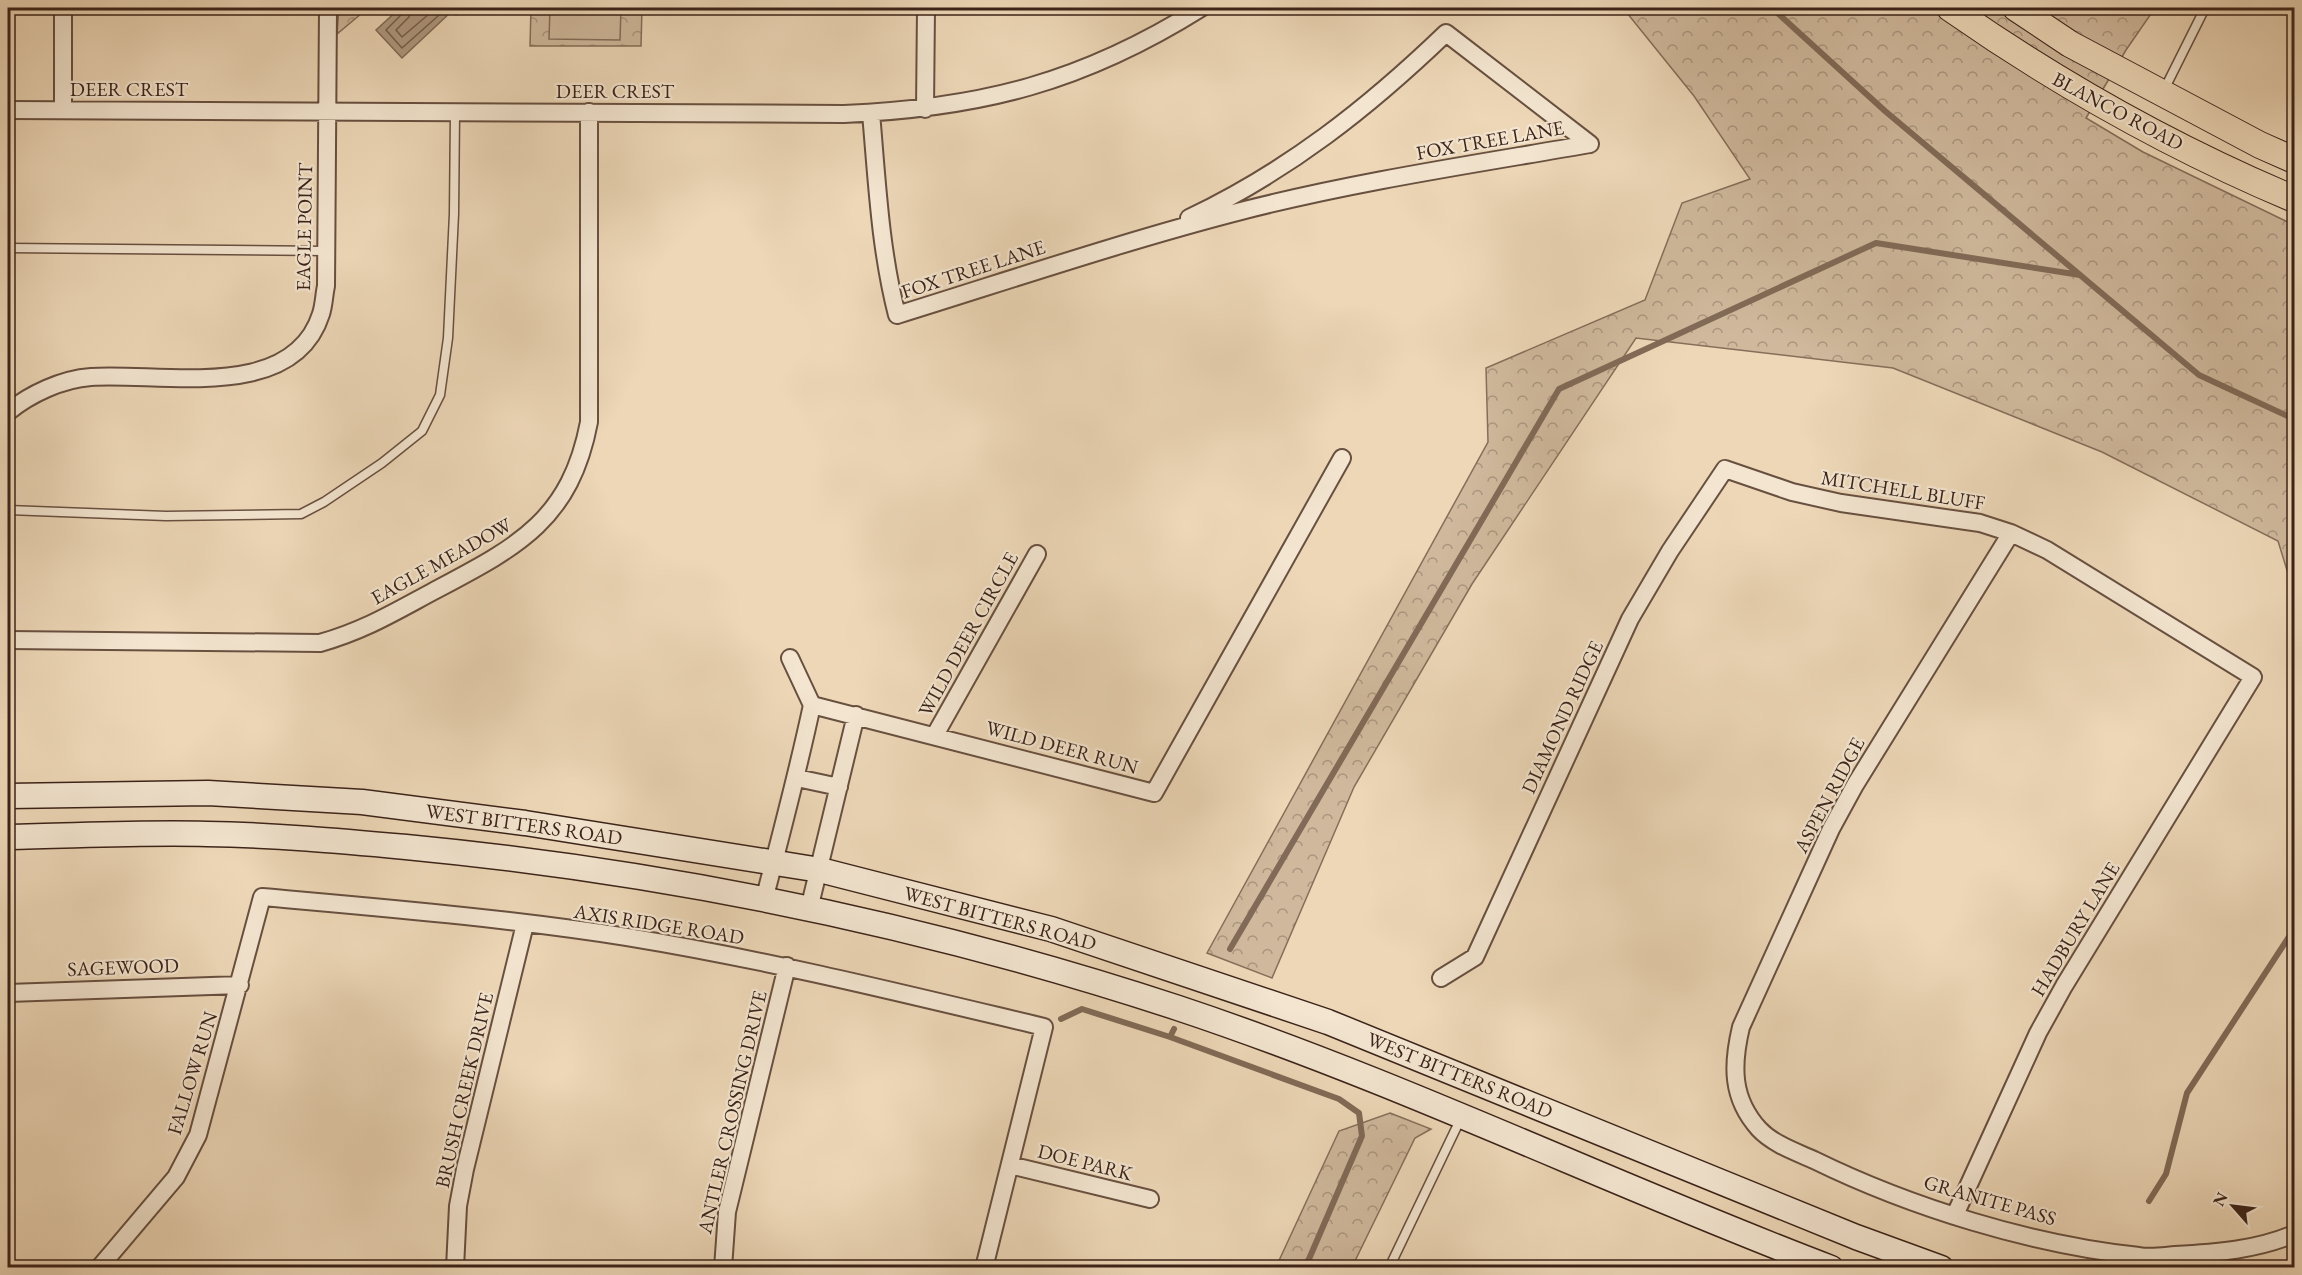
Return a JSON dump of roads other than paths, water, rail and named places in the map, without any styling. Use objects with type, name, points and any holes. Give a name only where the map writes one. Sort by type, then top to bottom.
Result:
[{"type":"main road","name":"BLANCO ROAD","points":[[1950,8],[2036,67],[2212,162],[2295,199]]},
{"type":"main road","name":"BLANCO ROAD","points":[[2016,8],[2070,44],[2260,145],[2295,160]]},
{"type":"main road","points":[[2143,124],[2162,93]]},
{"type":"main road","name":"WEST BITTERS ROAD","points":[[8,796],[208,793],[362,802],[548,826],[820,870],[1051,929],[1328,1022],[1856,1237],[1941,1268]]},
{"type":"main road","name":"WEST BITTERS ROAD","points":[[8,837],[207,834],[358,843],[507,857],[764,900],[954,943],[1177,1008],[1313,1056],[1832,1268]]},
{"type":"main road","points":[[1313,1056],[1328,1022]]},
{"type":"street","points":[[63,8],[63,110]]},
{"type":"street","name":"EAGLE POINT","points":[[8,412],[52,387],[89,377],[253,374],[287,359],[308,339],[321,314],[326,286],[328,8]]},
{"type":"street","points":[[926,8],[926,109]]},
{"type":"street","name":"DEER CREST","points":[[8,110],[871,113],[926,109],[976,101],[1041,85],[1103,61],[1162,32],[1201,8]]},
{"type":"street","name":"FOX TREE LANE","points":[[871,113],[883,248],[897,315],[1154,234],[1344,188],[1590,144],[1446,33],[1385,92],[1317,144],[1245,188],[1154,234]]},
{"type":"street","name":"EAGLE MEADOW","points":[[8,640],[320,643],[356,633],[496,558],[527,537],[553,509],[569,485],[586,441],[589,422],[589,112]]},
{"type":"street","name":"WILD DEER RUN","points":[[812,705],[1154,793],[1341,458]]},
{"type":"street","name":"MITCHELL BLUFF","points":[[1725,470],[1792,492],[1841,503],[1954,518],[2012,533],[2047,550],[2253,677]]},
{"type":"street","name":"DIAMOND RIDGE","points":[[1441,978],[1475,957],[1630,620],[1670,551],[1725,470]]},
{"type":"street","name":"ASPEN RIDGE","points":[[1739,1097],[1733,1060],[1741,1027],[1831,829],[1855,785],[2012,533]]},
{"type":"street","name":"WILD DEER CIRCLE","points":[[935,735],[1037,554]]},
{"type":"street","points":[[764,900],[789,798],[797,778],[812,705],[790,658]]},
{"type":"street","name":"HADBURY LANE","points":[[1955,1215],[2054,1005],[2253,677]]},
{"type":"street","points":[[809,909],[856,715]]},
{"type":"street","points":[[797,778],[839,787]]},
{"type":"street","name":"AXIS RIDGE ROAD","points":[[262,897],[458,915],[626,937],[787,966],[1044,1027],[1010,1165]]},
{"type":"street","name":"FALLOW RUN","points":[[99,1268],[161,1196],[188,1157],[208,1103],[262,897]]},
{"type":"street","name":"BRUSH CREEK DRIVE","points":[[455,1268],[458,1206],[465,1169],[525,924]]},
{"type":"street","name":"ANTLER CROSSING DRIVE","points":[[723,1268],[727,1212],[787,966]]},
{"type":"street","name":"SAGEWOOD","points":[[8,993],[240,985]]},
{"type":"street","name":"GRANITE PASS","points":[[1739,1097],[1759,1129],[1782,1145],[1859,1181],[1955,1215],[2023,1235],[2140,1257],[2221,1253],[2272,1244],[2295,1234]]},
{"type":"street","points":[[984,1268],[1010,1165]]},
{"type":"street","name":"DOE PARK","points":[[1010,1165],[1149,1199]]},
{"type":"lane","points":[[2162,93],[2205,8]]},
{"type":"lane","points":[[8,510],[166,516],[301,514],[324,502],[382,463],[422,431],[440,395],[448,338],[454,214],[455,111]]},
{"type":"lane","points":[[8,248],[326,251]]},
{"type":"lane","points":[[1389,1268],[1462,1115]]},
{"type":"water","points":[[400,8],[458,8],[460,10],[456,15],[452,11],[402,58],[376,30]]},
{"type":"waterway","points":[[1772,8],[1885,111],[2199,375],[2294,419]]},
{"type":"waterway","points":[[1230,949],[1559,389],[1876,243],[2080,275]]},
{"type":"waterway","points":[[2149,1201],[2166,1174],[2187,1093],[2294,929]]},
{"type":"waterway","points":[[1061,1019],[1082,1009],[1170,1037]]},
{"type":"waterway","points":[[1174,1029],[1170,1037],[1339,1099],[1359,1113],[1362,1136],[1309,1259],[1302,1268]]}]
